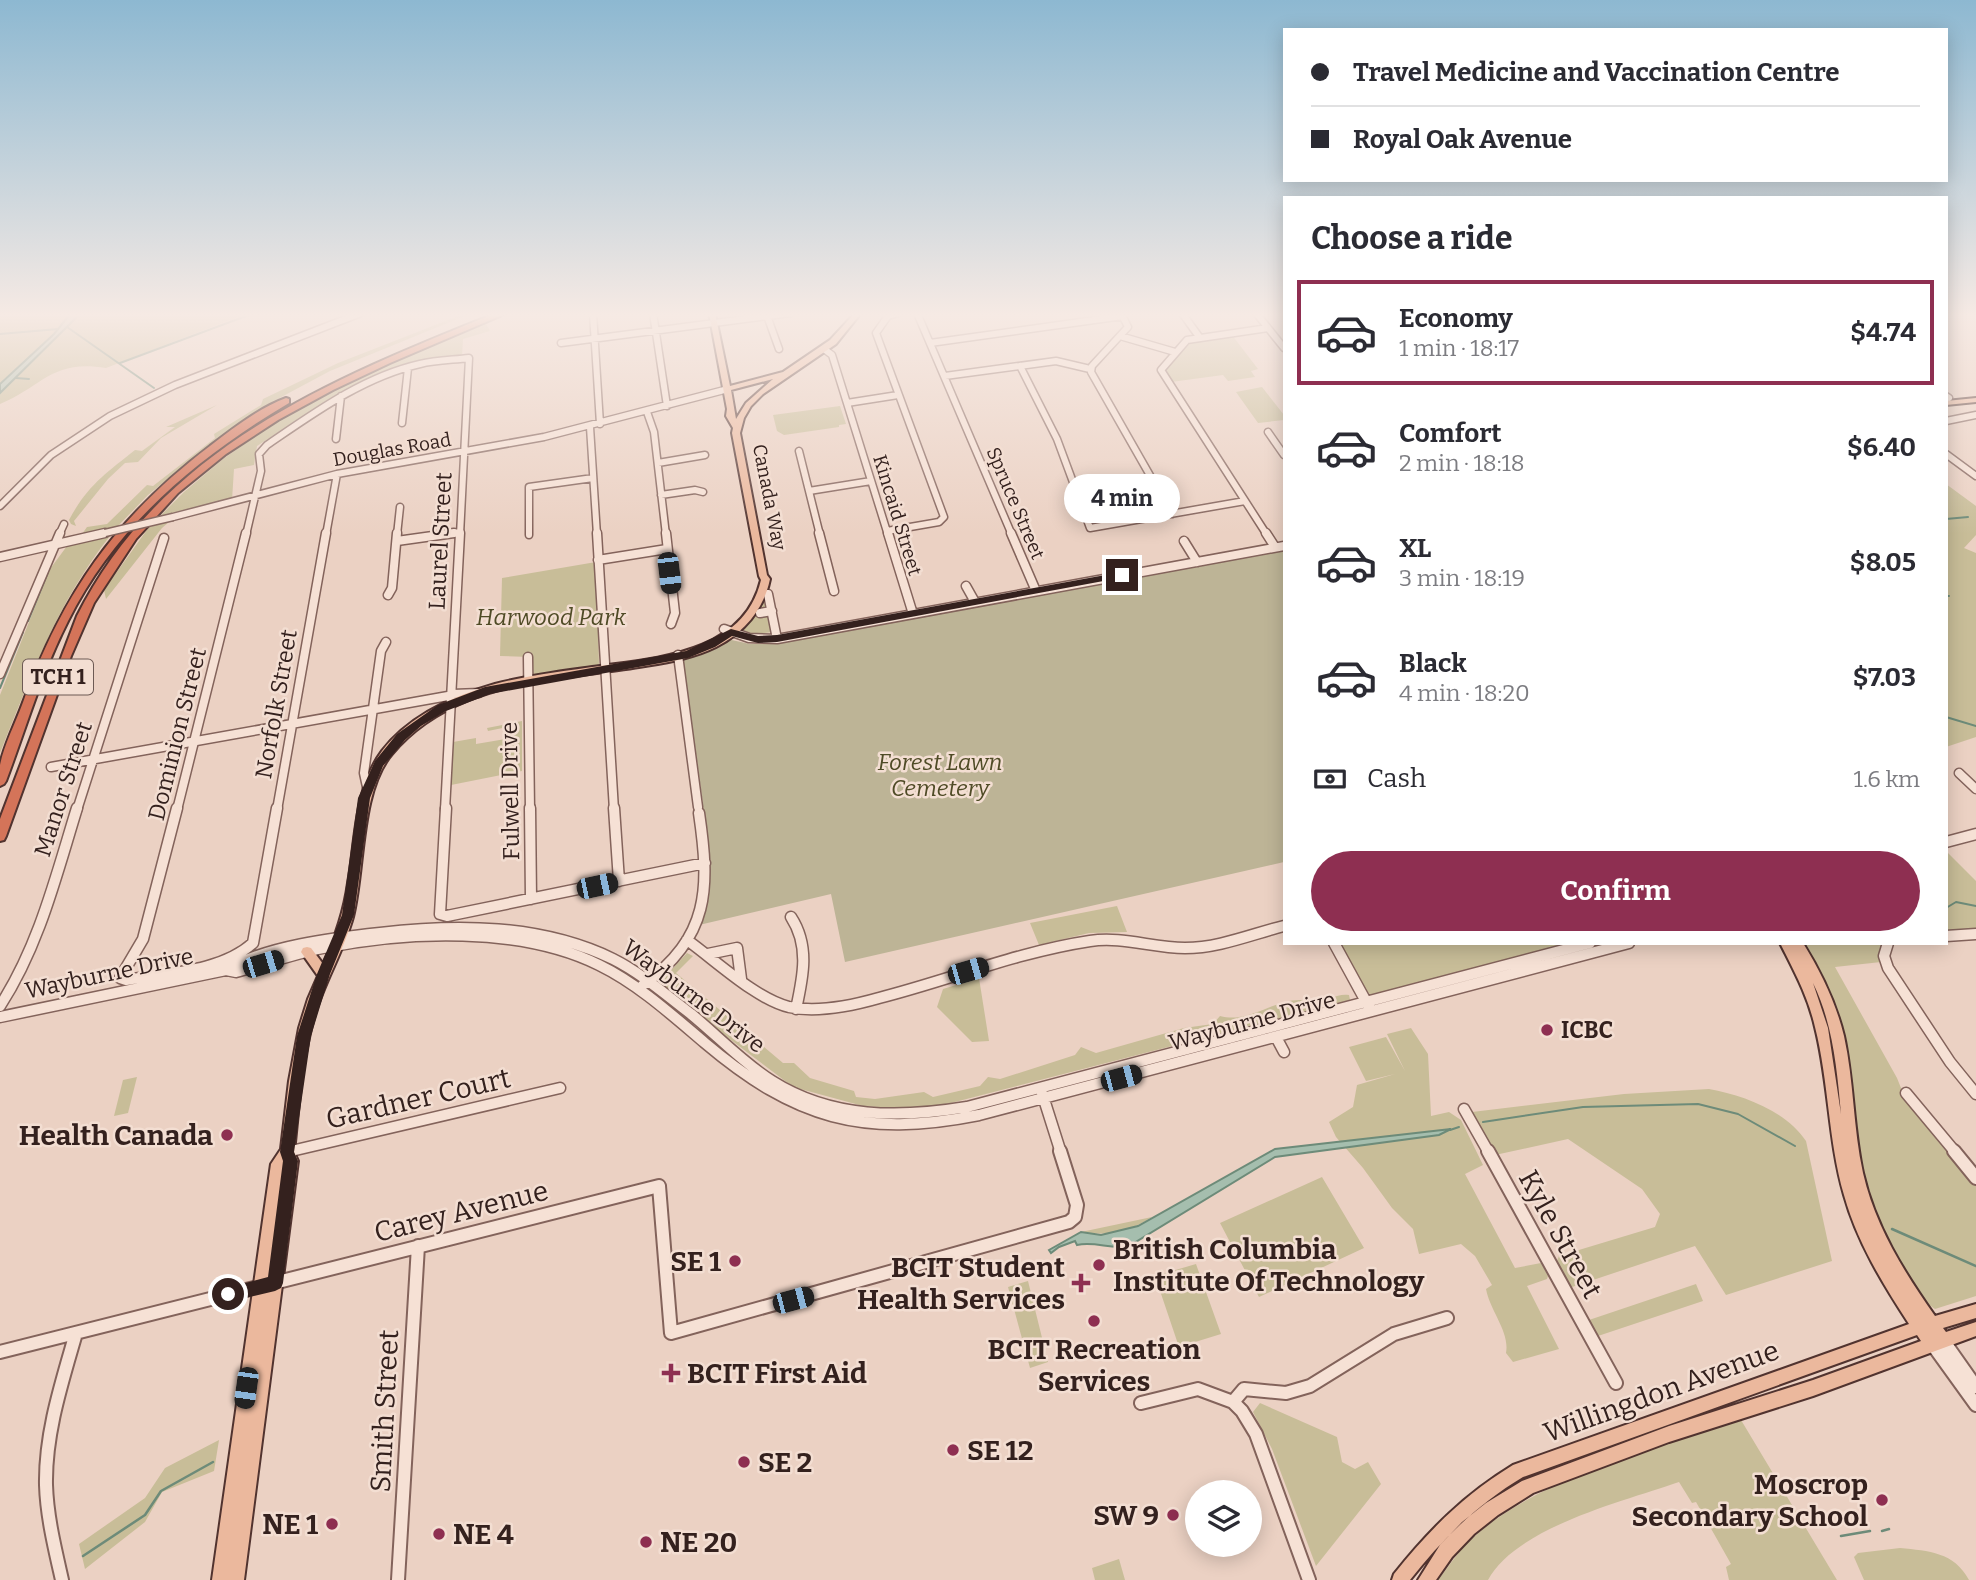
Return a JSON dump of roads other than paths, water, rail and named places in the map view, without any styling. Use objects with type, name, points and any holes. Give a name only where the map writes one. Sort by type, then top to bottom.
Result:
[{"type":"highway","name":"TCH 1","points":[[0,780],[71,605],[103,556],[152,500],[214,447],[314,387]]},
{"type":"highway","name":"TCH 1","points":[[0,836],[83,614],[112,565],[148,520],[204,467],[282,412],[329,387]]},
{"type":"main road","name":"Douglas Road","points":[[728,389],[737,387]]},
{"type":"main road","name":"Canada Way","points":[[220,1580],[291,1161],[287,1152],[304,1036],[323,974],[348,915],[367,787],[386,754],[450,695],[479,693],[678,655],[728,631],[755,608],[766,579],[762,576],[737,428],[740,415],[756,396],[770,387]]},
{"type":"main road","points":[[728,389],[730,416],[737,428]]},
{"type":"main road","points":[[1948,399],[1976,398]]},
{"type":"main road","points":[[731,409],[740,415]]},
{"type":"main road","points":[[1787,945],[1810,988],[1822,1022],[1845,1174],[1854,1203],[1876,1257],[1937,1342]]},
{"type":"main road","points":[[1797,945],[1811,967],[1832,1017],[1854,1159],[1863,1196],[1888,1256],[1925,1325]]},
{"type":"main road","points":[[307,952],[323,974]]},
{"type":"main road","name":"Canada Way","points":[[236,1580],[268,1285]]},
{"type":"main road","name":"Willingdon Avenue","points":[[1400,1580],[1434,1535],[1455,1514],[1496,1483],[1519,1471],[1925,1325],[1976,1311]]},
{"type":"main road","name":"Willingdon Avenue","points":[[1426,1580],[1446,1551],[1468,1528],[1492,1509],[1528,1487],[1669,1434],[1812,1388],[1976,1329]]},
{"type":"street","points":[[0,506],[48,457],[82,433],[126,407],[170,387]]},
{"type":"street","name":"Dominion Street","points":[[120,975],[146,932],[256,496],[261,471],[259,456],[264,448],[341,396],[363,387]]},
{"type":"street","points":[[402,423],[406,387]]},
{"type":"street","name":"Laurel Street","points":[[467,387],[441,915],[531,900]]},
{"type":"street","points":[[597,387],[600,424]]},
{"type":"street","points":[[664,387],[667,406]]},
{"type":"street","name":"Kincaid Street","points":[[842,387],[912,614]]},
{"type":"street","points":[[887,531],[942,520],[895,387]]},
{"type":"street","name":"Spruce Street","points":[[949,387],[1036,591]]},
{"type":"street","points":[[1031,387],[1057,439],[1090,528],[1245,501]]},
{"type":"street","points":[[1100,387],[1172,514]]},
{"type":"street","points":[[1171,387],[1275,547]]},
{"type":"street","name":"Douglas Road","points":[[0,557],[173,517],[337,474],[464,452],[600,424],[728,389]]},
{"type":"street","points":[[847,403],[898,395]]},
{"type":"street","points":[[336,439],[341,396]]},
{"type":"street","points":[[646,412],[654,432],[662,495],[675,613],[671,624]]},
{"type":"street","points":[[1948,421],[1976,415]]},
{"type":"street","points":[[590,426],[619,881]]},
{"type":"street","points":[[1268,432],[1283,454]]},
{"type":"street","points":[[799,451],[834,591]]},
{"type":"street","points":[[658,463],[705,455]]},
{"type":"street","points":[[1948,455],[1974,473]]},
{"type":"street","name":"Norfolk Street","points":[[120,975],[121,979],[126,980],[224,959],[244,953],[253,941],[337,474]]},
{"type":"street","points":[[529,535],[529,487],[593,478]]},
{"type":"street","points":[[810,491],[871,481]]},
{"type":"street","points":[[662,495],[695,490],[703,492]]},
{"type":"street","points":[[388,595],[392,588],[400,507]]},
{"type":"street","points":[[0,674],[64,524]]},
{"type":"street","points":[[397,541],[460,532]]},
{"type":"street","name":"Manor Street","points":[[0,1006],[31,952],[164,538]]},
{"type":"street","points":[[1184,541],[1197,562]]},
{"type":"street","points":[[728,631],[758,640],[777,639],[1283,546]]},
{"type":"street","points":[[598,560],[667,549]]},
{"type":"street","points":[[966,586],[975,602]]},
{"type":"street","points":[[768,594],[777,639]]},
{"type":"street","points":[[760,613],[772,611]]},
{"type":"street","points":[[367,787],[364,773],[381,650],[386,642]]},
{"type":"street","points":[[643,985],[687,940],[704,900],[705,863],[678,655]]},
{"type":"street","name":"Fulwell Drive","points":[[528,657],[531,900]]},
{"type":"street","points":[[51,767],[450,695]]},
{"type":"street","points":[[369,751],[386,754]]},
{"type":"street","points":[[1959,773],[1976,789]]},
{"type":"street","points":[[1948,841],[1976,834]]},
{"type":"street","points":[[531,900],[705,863]]},
{"type":"street","points":[[791,917],[799,927],[804,958],[796,1009]]},
{"type":"street","points":[[687,940],[774,1003],[796,1009],[830,1008],[849,1004],[907,990],[984,966],[1095,940],[1188,948],[1283,926]]},
{"type":"street","points":[[1948,936],[1976,934]]},
{"type":"street","name":"Wayburne Drive","points":[[0,1017],[226,970],[254,958],[338,941],[450,938],[548,941],[643,985],[767,1084],[824,1105],[890,1115],[945,1112],[1042,1093],[1276,1037],[1583,945]]},
{"type":"street","name":"Wayburne Drive","points":[[226,970],[236,972],[338,941]]},
{"type":"street","points":[[1335,945],[1369,1007]]},
{"type":"street","name":"Wayburne Drive","points":[[1042,1093],[1369,1007],[1621,945]]},
{"type":"street","points":[[1887,945],[1884,956],[1888,968],[1950,1062],[1976,1094]]},
{"type":"street","points":[[708,954],[737,948],[741,979]]},
{"type":"street","points":[[1276,1037],[1284,1052]]},
{"type":"street","name":"Gardner Court","points":[[287,1152],[560,1088]]},
{"type":"street","name":"Carey Avenue","points":[[0,1352],[660,1186],[671,1333],[1060,1226],[1075,1216],[1077,1205],[1042,1093]]},
{"type":"street","points":[[1906,1093],[1976,1178]]},
{"type":"street","name":"Kyle Street","points":[[1464,1109],[1616,1383]]},
{"type":"street","name":"Smith Street","points":[[398,1580],[418,1246]]},
{"type":"street","points":[[1233,1402],[1244,1389],[1286,1393],[1310,1385],[1394,1334],[1447,1318]]},
{"type":"street","points":[[62,1580],[48,1502],[46,1472],[52,1430],[76,1333]]},
{"type":"street","points":[[1937,1342],[1976,1387]]},
{"type":"street","points":[[1937,1342],[1976,1405]]},
{"type":"street","points":[[1141,1404],[1198,1389],[1217,1394],[1233,1402],[1242,1411],[1256,1434],[1309,1580]]},
{"type":"waterway","points":[[1948,519],[1968,517]]},
{"type":"waterway","points":[[28,621],[48,572]]},
{"type":"waterway","points":[[0,688],[23,632]]},
{"type":"waterway","points":[[1948,718],[1976,726]]},
{"type":"waterway","points":[[1948,907],[1956,902],[1976,906]]},
{"type":"waterway","points":[[1483,1122],[1583,1107],[1698,1104],[1738,1114],[1795,1146]]},
{"type":"waterway","points":[[1450,1130],[1459,1127]]},
{"type":"waterway","points":[[1892,1229],[1976,1266]]},
{"type":"waterway","points":[[83,1556],[145,1515],[161,1491],[213,1462]]},
{"type":"waterway","points":[[1882,1531],[1889,1529]]},
{"type":"waterway","points":[[1841,1536],[1870,1531]]},
{"type":"place","name":"ICBC","points":[[1547,1030]]},
{"type":"place","name":"Health Canada","points":[[227,1135]]},
{"type":"place","name":"SE 1","points":[[735,1261]]},
{"type":"place","name":"British Columbia Institute Of Technology","points":[[1099,1265]]},
{"type":"place","name":"BCIT Student Health Services","points":[[1081,1283]]},
{"type":"place","name":"BCIT Recreation Services","points":[[1094,1321]]},
{"type":"place","name":"BCIT First Aid","points":[[671,1373]]},
{"type":"place","name":"SE 12","points":[[953,1450]]},
{"type":"place","name":"SE 2","points":[[744,1462]]},
{"type":"place","name":"Moscrop Secondary School","points":[[1882,1500]]},
{"type":"place","name":"SW 9","points":[[1173,1515]]},
{"type":"place","name":"NE 1","points":[[332,1524]]},
{"type":"place","name":"NE 4","points":[[439,1534]]},
{"type":"place","name":"NE 20","points":[[646,1542]]},
{"type":"park label","name":"Harwood Park","points":[[551,617]]},
{"type":"park label","name":"Forest Lawn Cemetery","points":[[940,775]]}]
